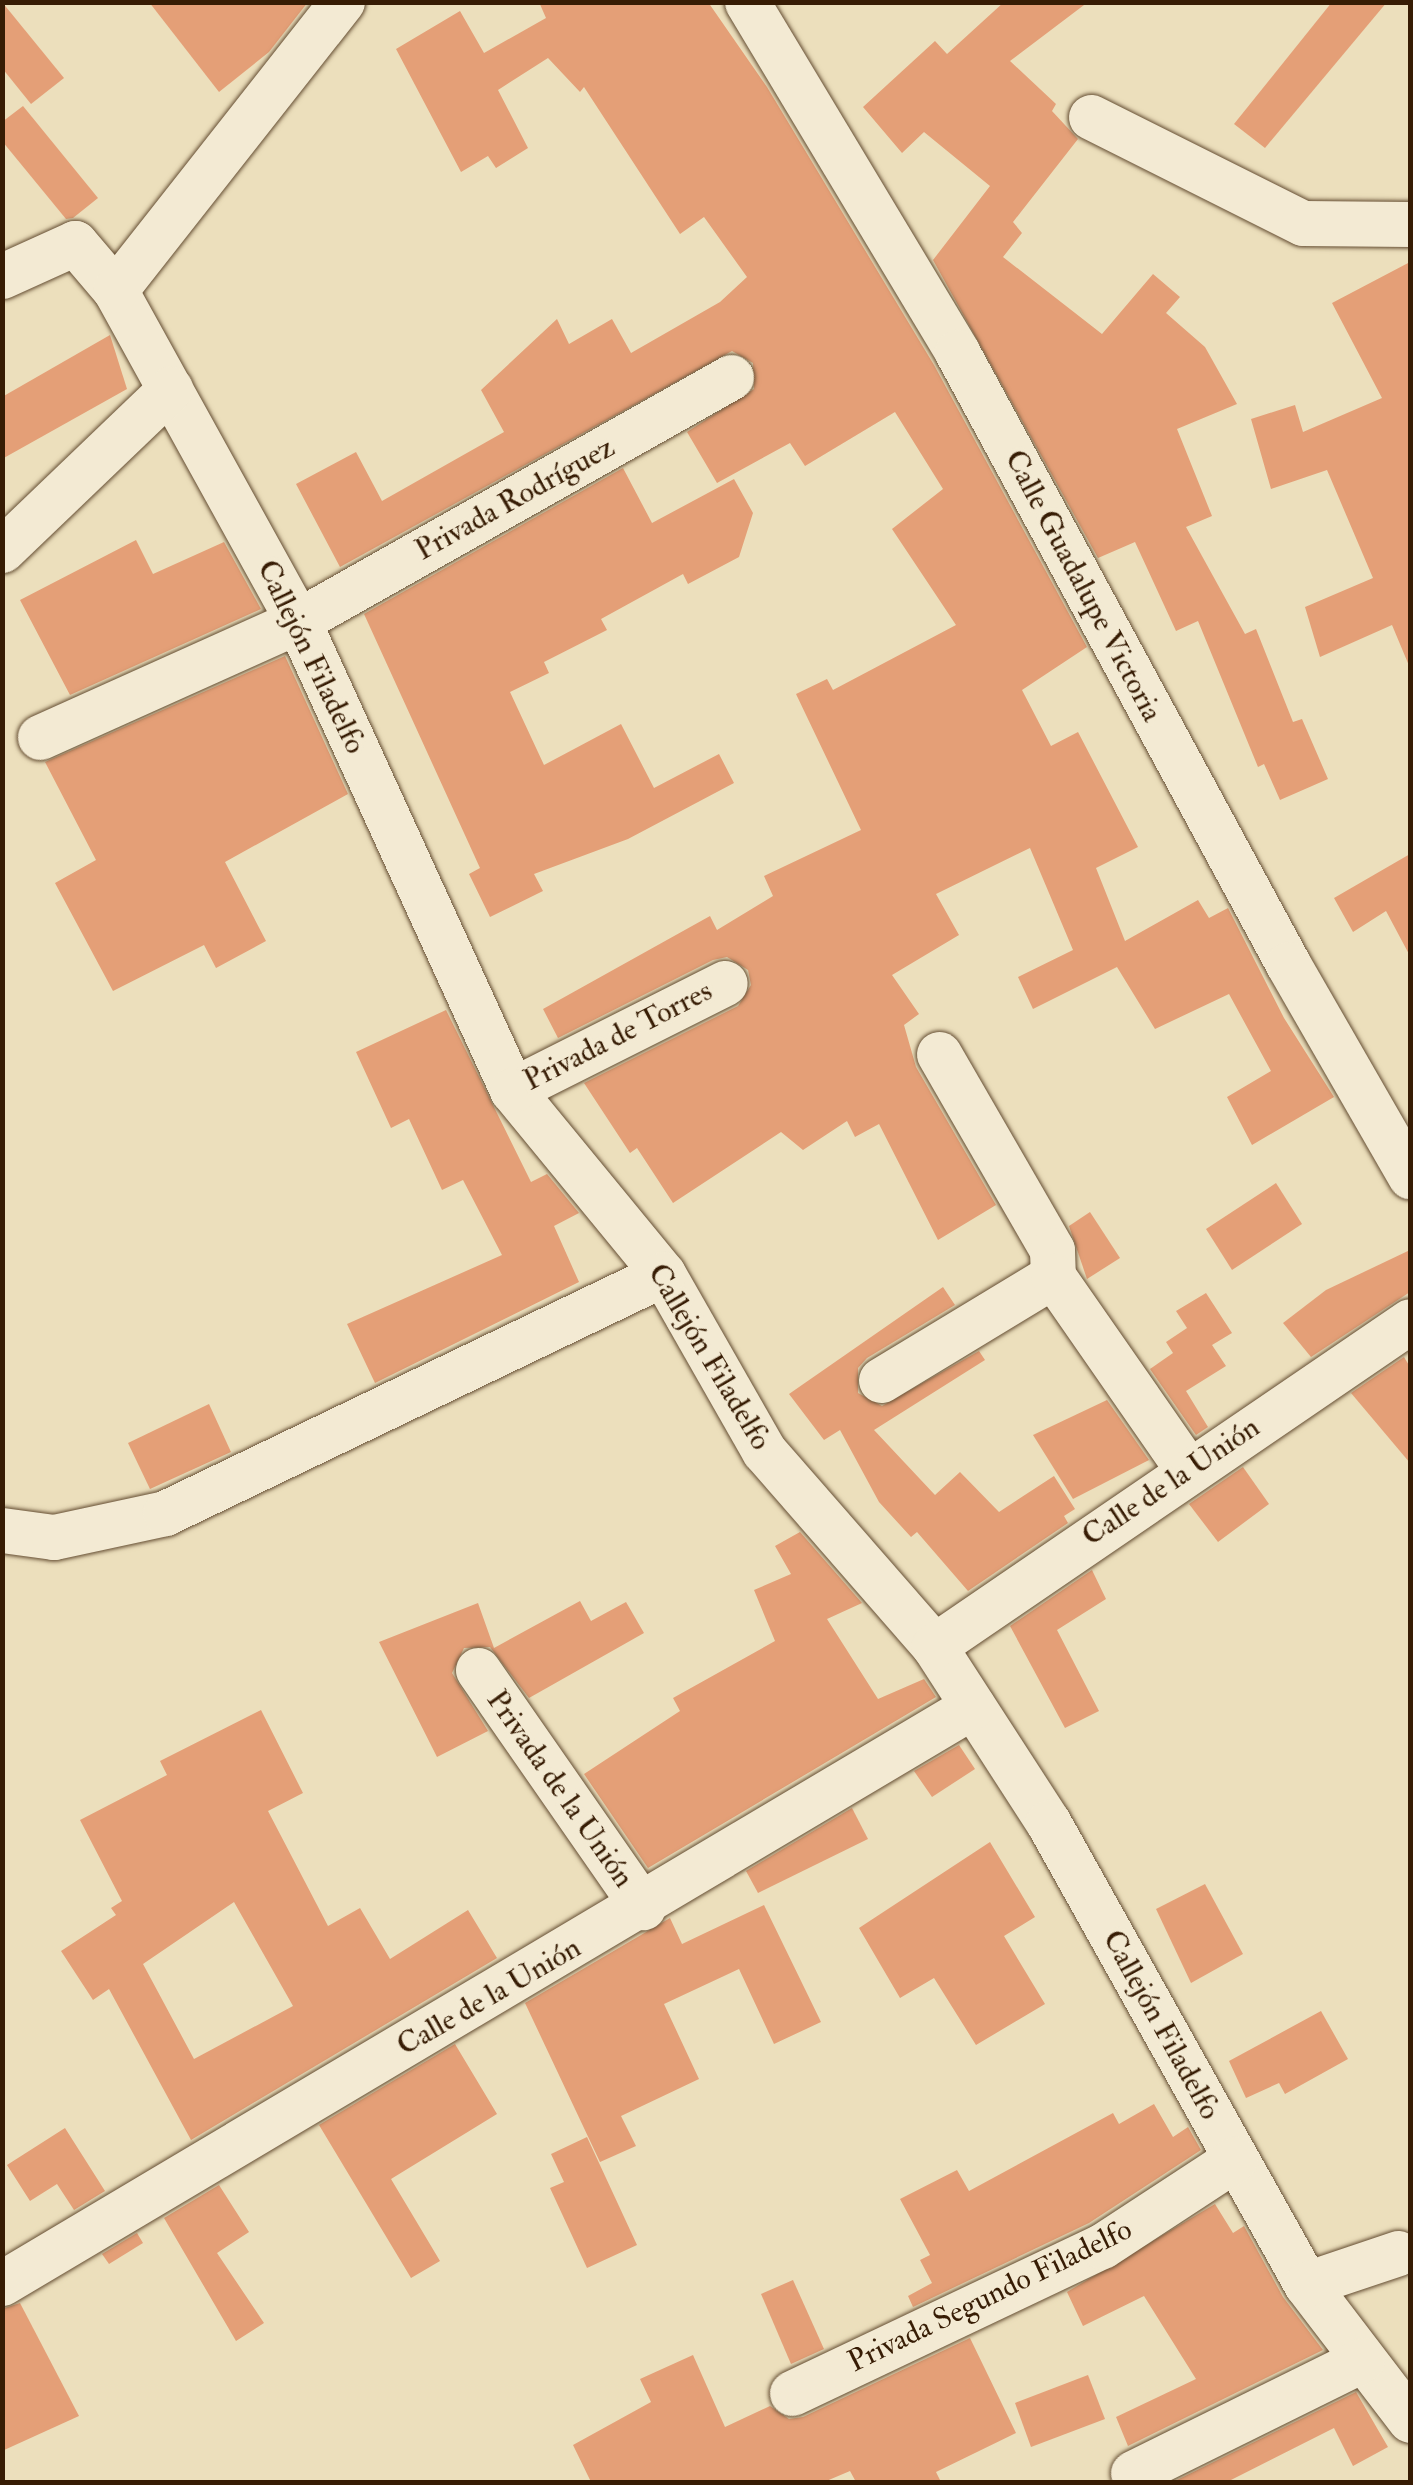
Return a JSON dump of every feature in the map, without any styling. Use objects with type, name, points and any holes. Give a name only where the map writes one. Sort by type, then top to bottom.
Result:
[{"type":"street","points":[[116,290],[342,2]]},
{"type":"street","name":"Calle Guadalupe Victoria","points":[[748,2],[956,352],[1288,964],[1410,1176]]},
{"type":"street","points":[[1091,117],[1303,223],[1410,224]]},
{"type":"street","name":"Callejón Filadelfo","points":[[2,276],[75,243],[116,290],[298,621],[512,1090],[663,1274],[764,1451],[934,1646],[1048,1822],[1306,2284],[1410,2420]]},
{"type":"street","name":"Privada Rodríguez","points":[[40,737],[298,621],[731,378]]},
{"type":"street","points":[[2,550],[170,389]]},
{"type":"street","name":"Privada de Torres","points":[[512,1090],[725,982]]},
{"type":"street","points":[[940,1054],[1052,1250],[1053,1276],[1188,1470]]},
{"type":"street","points":[[2,1530],[54,1537],[165,1513],[663,1274]]},
{"type":"street","points":[[881,1380],[1053,1276]]},
{"type":"street","name":"Calle de la Unión","points":[[934,1646],[1410,1321]]},
{"type":"street","name":"Privada de la Unión","points":[[478,1670],[643,1907]]},
{"type":"street","name":"Calle de la Unión","points":[[2,2283],[643,1907],[973,1706]]},
{"type":"street","name":"Privada Segundo Filadelfo","points":[[792,2393],[1102,2246],[1234,2158]]},
{"type":"street","points":[[1306,2284],[1398,2252]]},
{"type":"street","points":[[1133,2473],[1362,2360]]},
{"type":"building","points":[[2,2],[64,78],[31,104],[2,68]]},
{"type":"building","points":[[149,2],[308,2],[269,52],[219,92]]},
{"type":"building","points":[[539,2],[708,2],[767,87],[934,365],[1087,647],[1022,690],[1051,746],[1078,732],[1138,847],[1096,868],[1125,941],[1198,900],[1209,918],[1228,908],[1284,1018],[1334,1097],[1252,1145],[1227,1097],[1271,1071],[1229,994],[1155,1029],[1117,967],[1033,1009],[1018,977],[1073,950],[1030,848],[936,894],[959,935],[892,975],[919,1014],[904,1025],[916,1067],[996,1205],[938,1240],[879,1124],[855,1137],[847,1121],[803,1150],[781,1132],[673,1203],[637,1148],[630,1153],[584,1083],[738,1006],[751,985],[748,970],[727,957],[713,960],[558,1038],[543,1009],[710,916],[717,930],[773,896],[764,876],[861,830],[796,694],[827,679],[833,690],[956,625],[892,529],[943,489],[895,412],[805,466],[790,443],[717,483],[687,432],[754,389],[753,363],[732,351],[340,567],[296,484],[356,452],[382,501],[504,432],[481,390],[557,319],[569,344],[612,319],[631,353],[720,302],[747,277],[704,217],[680,234],[584,87],[580,92],[548,58],[498,90],[528,148],[496,168],[488,156],[461,172],[396,49],[460,11],[484,53],[546,18]]},
{"type":"building","points":[[1004,2],[1088,2],[1010,61],[1056,104],[1052,111],[1078,139],[1013,222],[1022,233],[1003,257],[1102,334],[1153,274],[1180,297],[1166,313],[1205,347],[1237,404],[1177,429],[1212,516],[1186,527],[1245,634],[1256,629],[1293,722],[1302,719],[1328,779],[1280,800],[1264,764],[1258,767],[1198,621],[1176,631],[1135,542],[1098,558],[933,260],[990,186],[924,132],[902,153],[863,107],[935,41],[947,54]]},
{"type":"building","points":[[1332,2],[1387,2],[1265,148],[1234,124]]},
{"type":"building","points":[[23,106],[98,198],[73,218],[66,219],[2,141],[2,122]]},
{"type":"building","points":[[1410,262],[1410,668],[1392,625],[1320,657],[1305,607],[1373,578],[1327,470],[1271,489],[1251,419],[1295,405],[1303,432],[1382,398],[1332,303]]},
{"type":"building","points":[[110,335],[127,389],[2,459],[2,397]]},
{"type":"building","points":[[623,468],[652,523],[734,479],[753,513],[739,557],[688,584],[683,574],[601,619],[607,630],[544,662],[549,673],[510,692],[544,765],[621,724],[654,788],[719,754],[734,783],[628,839],[534,874],[543,891],[490,917],[469,874],[480,868],[364,614]]},
{"type":"building","points":[[136,540],[153,574],[224,542],[261,609],[70,695],[20,600]]},
{"type":"building","points":[[285,656],[348,794],[225,862],[266,941],[216,968],[204,945],[113,991],[55,883],[96,860],[45,762]]},
{"type":"building","points":[[1410,854],[1410,956],[1386,911],[1353,932],[1334,898]]},
{"type":"building","points":[[446,1010],[531,1182],[547,1174],[579,1213],[554,1226],[579,1282],[375,1383],[347,1324],[502,1255],[463,1180],[442,1190],[409,1119],[391,1128],[356,1052]]},
{"type":"building","points":[[1276,1183],[1302,1224],[1232,1270],[1206,1229]]},
{"type":"building","points":[[1090,1212],[1120,1258],[1087,1279],[1069,1226]]},
{"type":"building","points":[[1410,1250],[1410,1292],[1311,1357],[1283,1323],[1326,1290]]},
{"type":"building","points":[[943,1287],[955,1305],[867,1358],[858,1368],[858,1393],[882,1406],[979,1351],[985,1360],[874,1430],[935,1495],[960,1472],[999,1512],[1054,1476],[1075,1509],[1064,1516],[1068,1523],[968,1591],[917,1532],[911,1537],[879,1502],[840,1430],[824,1440],[789,1394]]},
{"type":"building","points":[[1206,1293],[1232,1333],[1212,1345],[1226,1366],[1186,1391],[1208,1427],[1196,1435],[1150,1369],[1173,1353],[1166,1342],[1187,1328],[1176,1311]]},
{"type":"building","points":[[1404,1357],[1410,1367],[1410,1463],[1351,1393]]},
{"type":"building","points":[[1107,1400],[1149,1460],[1073,1499],[1033,1435]]},
{"type":"building","points":[[209,1404],[231,1452],[150,1489],[128,1443]]},
{"type":"building","points":[[1243,1467],[1269,1504],[1218,1542],[1189,1504]]},
{"type":"building","points":[[800,1532],[862,1603],[827,1619],[878,1699],[924,1679],[936,1697],[648,1868],[584,1774],[680,1711],[673,1698],[775,1641],[754,1590],[791,1574],[775,1546]]},
{"type":"building","points":[[1092,1570],[1106,1599],[1057,1630],[1099,1711],[1065,1728],[1010,1626]]},
{"type":"building","points":[[580,1601],[591,1621],[626,1602],[644,1633],[529,1698],[490,1647],[464,1648],[452,1673],[488,1731],[437,1757],[379,1642],[478,1603],[494,1648]]},
{"type":"building","points":[[261,1710],[303,1793],[268,1811],[328,1926],[360,1908],[390,1959],[468,1910],[497,1958],[191,2140],[109,1989],[93,2000],[61,1951],[116,1915],[111,1908],[122,1901],[80,1820],[167,1775],[160,1761]],"holes":[[[234,1902],[293,2006],[194,2059],[143,1964]]]},
{"type":"building","points":[[959,1745],[975,1769],[932,1797],[914,1771]]},
{"type":"building","points":[[852,1808],[868,1839],[758,1893],[746,1871]]},
{"type":"building","points":[[990,1842],[1035,1917],[1004,1936],[1045,2004],[976,2045],[934,1978],[900,1998],[859,1928]]},
{"type":"building","points":[[1205,1884],[1243,1954],[1191,1983],[1156,1909]]},
{"type":"building","points":[[764,1905],[821,2022],[774,2044],[739,1969],[664,2004],[699,2079],[621,2116],[636,2146],[600,2162],[525,2003],[670,1918],[682,1944]]},
{"type":"building","points":[[1321,2011],[1348,2059],[1285,2094],[1279,2083],[1246,2098],[1229,2061]]},
{"type":"building","points":[[455,2044],[497,2114],[391,2179],[440,2261],[411,2278],[319,2125]]},
{"type":"building","points":[[1154,2104],[1173,2137],[1188,2127],[1201,2150],[1089,2223],[913,2307],[908,2296],[932,2283],[920,2260],[930,2255],[900,2199],[957,2170],[969,2191],[1113,2113],[1119,2124]]},
{"type":"building","points":[[65,2128],[105,2191],[74,2210],[57,2184],[30,2201],[7,2165]]},
{"type":"building","points":[[587,2137],[637,2245],[587,2268],[550,2188],[564,2182],[551,2154]]},
{"type":"building","points":[[219,2185],[249,2232],[217,2253],[264,2323],[236,2341],[164,2218]]},
{"type":"building","points":[[1215,2204],[1233,2233],[1244,2226],[1283,2297],[1323,2350],[1128,2446],[1116,2417],[1196,2379],[1144,2296],[1083,2326],[1067,2292]]},
{"type":"building","points":[[137,2233],[143,2243],[109,2264],[102,2254]]},
{"type":"building","points":[[793,2280],[824,2349],[791,2364],[761,2294]]},
{"type":"building","points":[[20,2303],[79,2416],[2,2451],[2,2309]]},
{"type":"building","points":[[970,2338],[1016,2433],[936,2472],[941,2482],[856,2482],[850,2471],[824,2482],[591,2482],[573,2445],[651,2402],[640,2379],[693,2355],[725,2427],[770,2406],[789,2419],[803,2417]]},
{"type":"building","points":[[1088,2375],[1105,2419],[1031,2447],[1015,2403]]},
{"type":"building","points":[[1356,2392],[1388,2447],[1353,2466],[1334,2428],[1227,2482],[1173,2482]]}]
